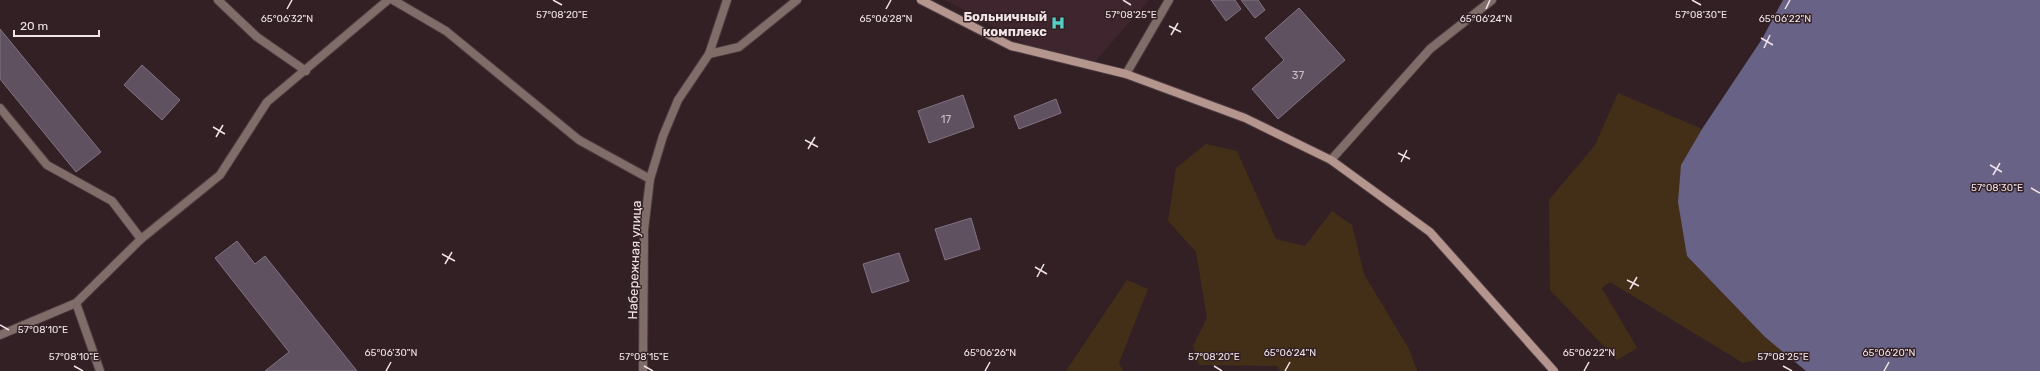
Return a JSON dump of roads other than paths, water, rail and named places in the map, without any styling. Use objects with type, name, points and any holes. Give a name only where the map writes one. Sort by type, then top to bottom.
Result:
[{"type":"main road","points":[[921,0],[1011,46],[1126,74],[1245,118],[1331,160],[1430,232],[1554,371]]},
{"type":"street","points":[[218,0],[257,37],[306,71]]},
{"type":"street","points":[[0,335],[76,303],[141,239],[220,175],[267,102],[306,71],[388,0]]},
{"type":"street","points":[[393,0],[446,31],[579,140],[650,179]]},
{"type":"street","name":"Набережная улица","points":[[643,371],[644,230],[650,179],[663,136],[678,100],[709,54],[726,0]]},
{"type":"street","points":[[709,54],[739,47],[797,0]]},
{"type":"street","points":[[1126,74],[1169,0]]},
{"type":"street","points":[[1331,160],[1430,49],[1492,0]]},
{"type":"street","points":[[0,108],[47,165],[112,201],[141,239]]},
{"type":"street","points":[[76,303],[100,371]]},
{"type":"place","name":"Больничный комплекс","points":[[1058,23]]}]
